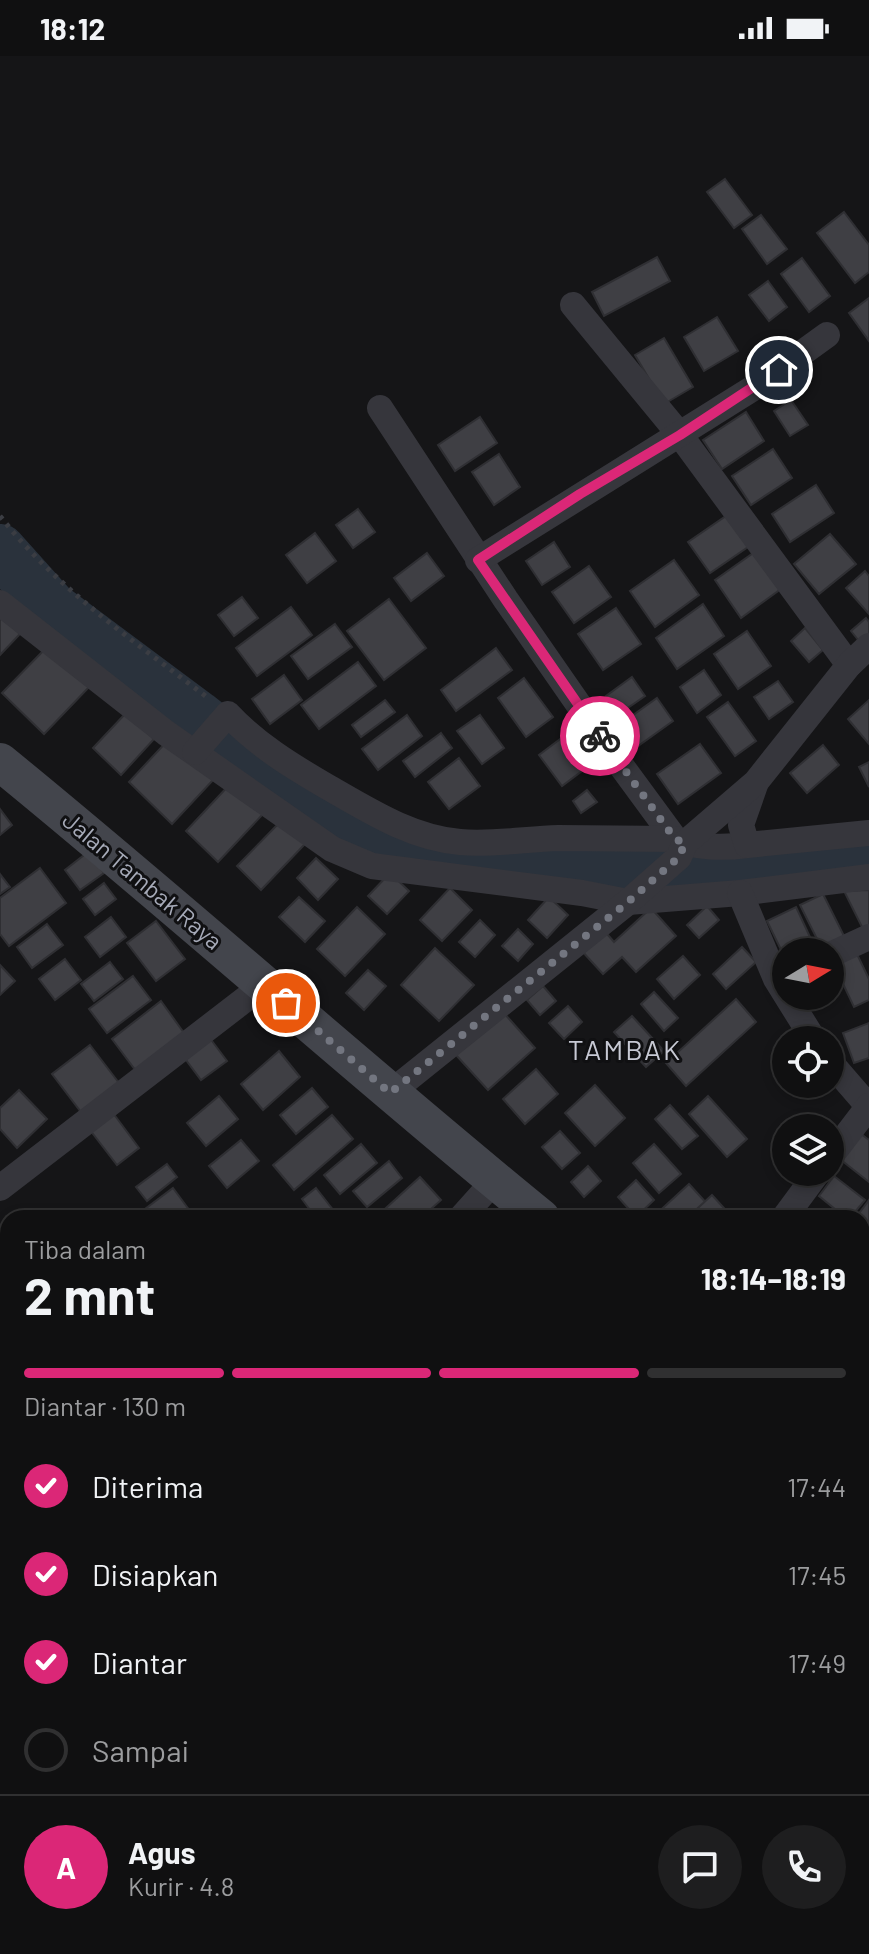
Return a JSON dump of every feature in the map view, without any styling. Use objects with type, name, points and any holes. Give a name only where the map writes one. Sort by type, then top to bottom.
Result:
[{"type":"street","points":[[573,305],[680,435],[849,665]]},
{"type":"street","points":[[478,560],[755,387],[827,335]]},
{"type":"street","points":[[380,408],[478,560],[680,846]]},
{"type":"street","points":[[0,603],[104,686],[332,849],[372,866],[632,898],[740,893],[869,877]]},
{"type":"street","points":[[390,1093],[632,898],[680,846],[756,782],[849,665],[869,646]]},
{"type":"street","points":[[197,750],[226,716],[295,768],[374,815],[425,835],[462,843],[559,838],[729,847],[868,836]]},
{"type":"street","name":"Jalan Tambak Raya","points":[[0,762],[531,1210]]},
{"type":"street","points":[[747,845],[741,825],[756,782]]},
{"type":"street","points":[[740,893],[772,959]]},
{"type":"street","points":[[844,949],[869,937]]},
{"type":"street","points":[[0,1188],[265,984]]},
{"type":"street","points":[[844,1078],[869,1107],[844,1139]]},
{"type":"street","points":[[468,1210],[495,1180]]},
{"type":"street","points":[[790,1210],[808,1186]]},
{"type":"path","points":[[0,516],[24,546],[73,594],[226,716]]},
{"type":"building","points":[[725,179],[752,215],[734,228],[707,192]]},
{"type":"building","points":[[844,212],[869,245],[869,272],[855,283],[817,233]]},
{"type":"building","points":[[761,215],[787,249],[767,264],[742,229]]},
{"type":"building","points":[[657,257],[670,281],[604,316],[592,292]]},
{"type":"building","points":[[802,258],[830,296],[809,312],[781,274]]},
{"type":"building","points":[[768,281],[787,307],[769,321],[749,295]]},
{"type":"building","points":[[869,298],[869,341],[849,313]]},
{"type":"building","points":[[717,317],[738,351],[704,371],[684,337]]},
{"type":"building","points":[[664,338],[693,387],[664,404],[635,355]]},
{"type":"building","points":[[791,400],[808,425],[790,436],[774,411]]},
{"type":"building","points":[[746,412],[764,441],[722,469],[703,440]]},
{"type":"building","points":[[480,417],[497,443],[455,471],[438,445]]},
{"type":"building","points":[[773,449],[792,478],[751,505],[732,476]]},
{"type":"building","points":[[499,454],[520,487],[494,505],[472,472]]},
{"type":"building","points":[[816,485],[834,513],[790,542],[772,514]]},
{"type":"building","points":[[358,509],[375,532],[353,548],[336,525]]},
{"type":"building","points":[[726,516],[748,547],[710,573],[688,542]]},
{"type":"building","points":[[315,533],[336,561],[307,583],[286,555]]},
{"type":"building","points":[[830,534],[856,564],[819,594],[794,564]]},
{"type":"building","points":[[554,542],[570,567],[542,585],[526,561]]},
{"type":"building","points":[[759,549],[785,586],[741,618],[715,580]]},
{"type":"building","points":[[427,553],[444,576],[411,601],[394,578]]},
{"type":"building","points":[[674,560],[699,595],[655,627],[630,591]]},
{"type":"building","points":[[589,566],[611,597],[574,623],[552,592]]},
{"type":"building","points":[[865,571],[869,576],[869,614],[846,588]]},
{"type":"building","points":[[242,597],[258,618],[234,636],[218,615]]},
{"type":"building","points":[[389,599],[426,648],[384,680],[347,631]]},
{"type":"building","points":[[703,604],[724,636],[677,669],[656,638]]},
{"type":"building","points":[[291,607],[312,635],[257,676],[236,648]]},
{"type":"building","points":[[616,608],[641,644],[603,670],[578,634]]},
{"type":"building","points":[[0,614],[20,634],[0,655]]},
{"type":"building","points":[[866,618],[869,622],[869,640],[863,646],[851,631]]},
{"type":"building","points":[[335,624],[352,647],[308,679],[291,656]]},
{"type":"building","points":[[805,628],[823,650],[809,662],[791,641]]},
{"type":"building","points":[[747,631],[771,666],[738,689],[714,654]]},
{"type":"building","points":[[48,646],[90,686],[44,734],[2,693]]},
{"type":"building","points":[[496,648],[512,670],[456,711],[441,690]]},
{"type":"building","points":[[358,662],[376,686],[319,729],[301,705]]},
{"type":"building","points":[[704,670],[721,695],[697,713],[680,687]]},
{"type":"building","points":[[284,675],[302,700],[270,724],[252,699]]},
{"type":"building","points":[[632,677],[645,696],[619,714],[606,696]]},
{"type":"building","points":[[524,678],[553,717],[526,737],[498,698]]},
{"type":"building","points":[[778,681],[793,702],[769,719],[754,697]]},
{"type":"building","points":[[657,698],[673,721],[638,746],[622,723]]},
{"type":"building","points":[[385,700],[395,712],[361,737],[352,725]]},
{"type":"building","points":[[869,700],[869,744],[848,719]]},
{"type":"building","points":[[728,702],[756,741],[735,756],[707,717]]},
{"type":"building","points":[[126,713],[154,739],[121,775],[93,748]]},
{"type":"building","points":[[407,715],[422,736],[378,770],[362,749]]},
{"type":"building","points":[[480,715],[504,748],[482,764],[457,731]]},
{"type":"building","points":[[571,731],[594,762],[562,786],[539,755]]},
{"type":"building","points":[[441,733],[452,748],[415,777],[403,761]]},
{"type":"building","points":[[171,737],[214,779],[172,824],[129,782]]},
{"type":"building","points":[[700,744],[721,773],[678,804],[657,774]]},
{"type":"building","points":[[823,745],[839,765],[807,793],[790,773]]},
{"type":"building","points":[[459,758],[480,786],[449,809],[428,782]]},
{"type":"building","points":[[869,762],[869,787],[859,767]]},
{"type":"building","points":[[232,782],[264,813],[218,862],[186,831]]},
{"type":"building","points":[[587,790],[597,802],[581,813],[573,801]]},
{"type":"building","points":[[0,809],[12,825],[0,835]]},
{"type":"building","points":[[281,821],[305,844],[261,890],[237,866]]},
{"type":"building","points":[[88,852],[104,873],[80,890],[65,870]]},
{"type":"building","points":[[316,858],[338,879],[318,900],[297,878]]},
{"type":"building","points":[[40,868],[66,903],[9,946],[0,934],[0,898]]},
{"type":"building","points":[[390,873],[409,891],[387,914],[368,896]]},
{"type":"building","points":[[0,874],[10,887],[0,894]]},
{"type":"building","points":[[104,883],[116,899],[95,915],[83,899]]},
{"type":"building","points":[[450,888],[472,910],[442,941],[420,920]]},
{"type":"building","points":[[869,890],[869,926],[863,929],[844,891]]},
{"type":"building","points":[[823,894],[844,936],[816,938],[800,905]]},
{"type":"building","points":[[299,897],[325,921],[305,942],[279,917]]},
{"type":"building","points":[[549,897],[568,915],[547,938],[528,920]]},
{"type":"building","points":[[707,906],[719,920],[699,938],[687,925]]},
{"type":"building","points":[[357,907],[385,934],[345,976],[317,949]]},
{"type":"building","points":[[796,907],[810,938],[775,938],[767,921]]},
{"type":"building","points":[[651,908],[676,936],[636,972],[622,957],[603,974],[580,949],[602,928],[614,942]]},
{"type":"building","points":[[111,917],[126,937],[100,957],[85,937]]},
{"type":"building","points":[[480,920],[495,935],[475,957],[459,942]]},
{"type":"building","points":[[156,921],[185,959],[156,981],[127,943]]},
{"type":"building","points":[[47,924],[63,945],[32,968],[17,947]]},
{"type":"building","points":[[518,929],[533,944],[518,961],[502,946]]},
{"type":"building","points":[[742,947],[756,962],[726,989],[713,974]]},
{"type":"building","points":[[435,948],[474,985],[439,1021],[401,985]]},
{"type":"building","points":[[856,952],[869,979],[869,1000],[854,1007],[844,986],[844,958]]},
{"type":"building","points":[[683,956],[700,975],[674,999],[657,979]]},
{"type":"building","points":[[65,959],[81,980],[55,1000],[39,979]]},
{"type":"building","points":[[110,962],[123,979],[94,1001],[81,984]]},
{"type":"building","points":[[0,965],[15,981],[0,995]]},
{"type":"building","points":[[368,970],[386,986],[364,1010],[346,993]]},
{"type":"building","points":[[133,976],[151,1000],[107,1033],[89,1009]]},
{"type":"building","points":[[543,986],[556,1001],[540,1015],[527,1000]]},
{"type":"building","points":[[654,992],[678,1018],[664,1031],[641,1004]]},
{"type":"building","points":[[736,999],[756,1022],[686,1086],[666,1063]]},
{"type":"building","points":[[161,1001],[184,1033],[136,1071],[112,1039]]},
{"type":"building","points":[[568,1006],[582,1022],[564,1039],[549,1023]]},
{"type":"building","points":[[503,1012],[535,1048],[488,1090],[456,1055]]},
{"type":"building","points":[[632,1016],[664,1051],[646,1067],[614,1032]]},
{"type":"building","points":[[869,1023],[869,1058],[854,1063],[844,1033]]},
{"type":"building","points":[[209,1037],[227,1061],[201,1080],[183,1056]]},
{"type":"building","points":[[90,1045],[119,1083],[81,1112],[52,1074]]},
{"type":"building","points":[[279,1051],[300,1077],[263,1110],[241,1084]]},
{"type":"building","points":[[536,1069],[558,1094],[525,1124],[503,1099]]},
{"type":"building","points":[[595,1085],[625,1118],[595,1146],[565,1113]]},
{"type":"building","points":[[312,1088],[328,1107],[296,1134],[280,1115]]},
{"type":"building","points":[[19,1090],[47,1119],[17,1148],[0,1129],[0,1108]]},
{"type":"building","points":[[219,1096],[238,1119],[206,1146],[187,1123]]},
{"type":"building","points":[[708,1096],[747,1139],[727,1157],[689,1114]]},
{"type":"building","points":[[670,1105],[698,1136],[682,1149],[655,1119]]},
{"type":"building","points":[[113,1113],[139,1148],[117,1165],[90,1130]]},
{"type":"building","points":[[332,1115],[353,1139],[294,1190],[273,1165]]},
{"type":"building","points":[[856,1130],[869,1140],[869,1182],[844,1162],[844,1146]]},
{"type":"building","points":[[560,1131],[580,1153],[562,1169],[542,1147]]},
{"type":"building","points":[[241,1140],[259,1161],[227,1188],[209,1166]]},
{"type":"building","points":[[361,1144],[377,1163],[340,1194],[324,1175]]},
{"type":"building","points":[[654,1144],[681,1174],[659,1193],[633,1163]]},
{"type":"building","points":[[389,1161],[402,1178],[367,1207],[353,1191]]},
{"type":"building","points":[[167,1164],[177,1177],[147,1201],[136,1187]]},
{"type":"building","points":[[588,1166],[601,1181],[584,1197],[571,1182]]},
{"type":"building","points":[[420,1177],[441,1200],[430,1210],[384,1210]]},
{"type":"building","points":[[636,1180],[654,1200],[643,1210],[630,1210],[618,1197]]},
{"type":"building","points":[[689,1184],[709,1206],[705,1210],[661,1210]]},
{"type":"building","points":[[844,1184],[865,1200],[857,1210],[836,1210],[819,1196],[826,1186]]},
{"type":"building","points":[[173,1188],[189,1210],[144,1210]]},
{"type":"building","points":[[316,1188],[333,1210],[310,1210],[302,1199]]},
{"type":"building","points":[[712,1195],[726,1210],[696,1210]]},
{"type":"waterway","points":[[0,550],[52,608],[295,793],[387,846],[489,862],[709,866],[869,857]]},
{"type":"way so far","points":[[286,1003],[390,1093],[628,902],[679,857],[685,843],[675,839],[600,736]]},
{"type":"district","name":"TAMBAK","points":[[625,1050]]},
{"type":"route","points":[[600,736],[478,560],[779,370]]}]
